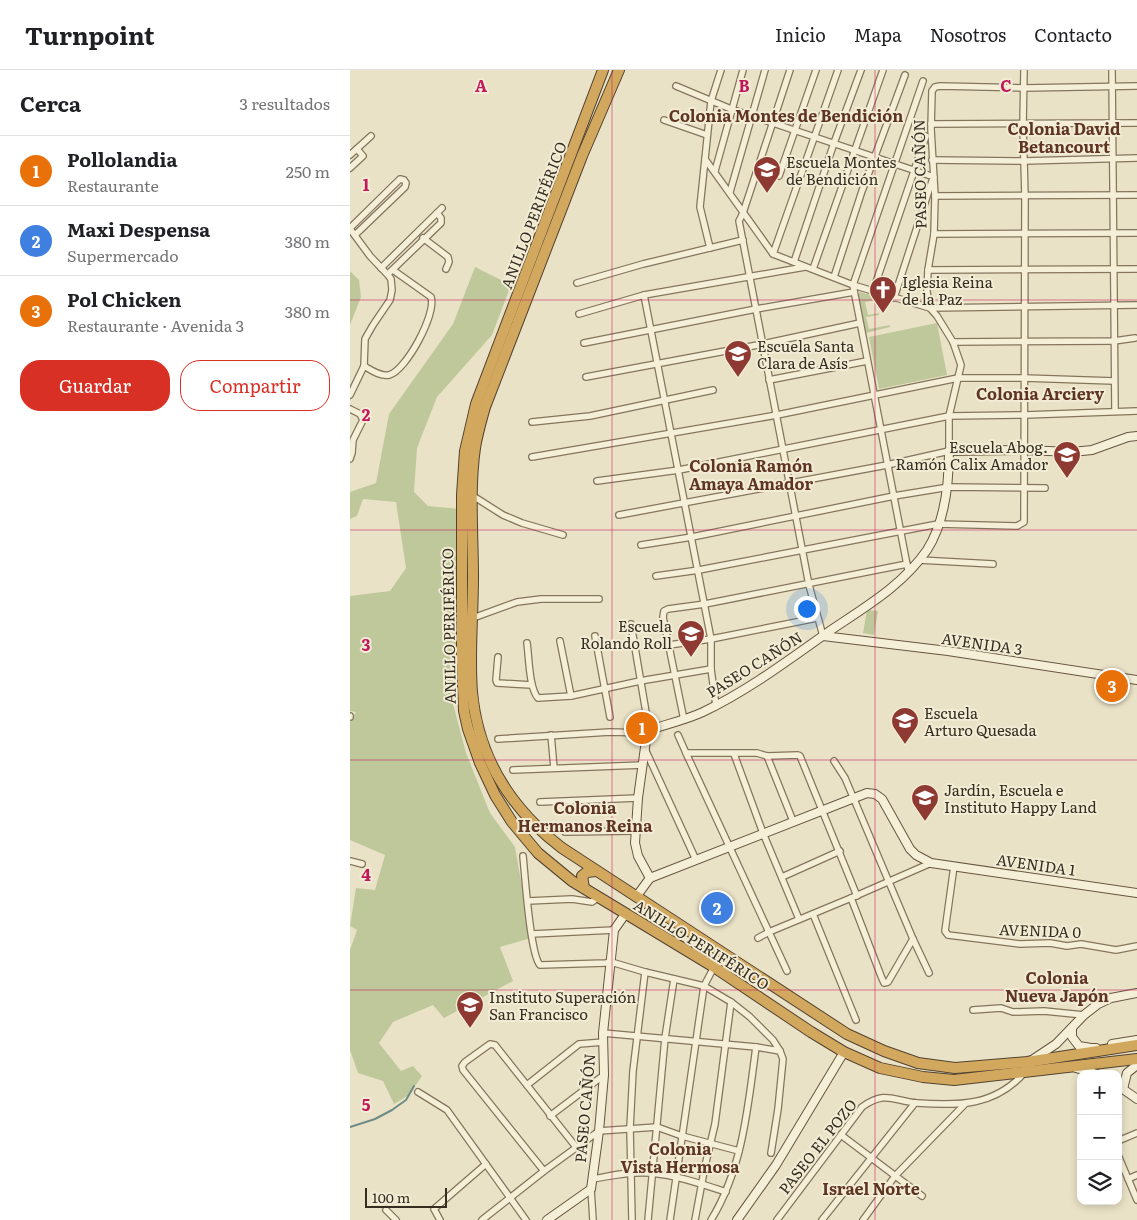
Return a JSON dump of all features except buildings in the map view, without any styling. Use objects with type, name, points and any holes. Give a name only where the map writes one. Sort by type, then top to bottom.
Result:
[{"type":"highway","name":"ANILLO PERIFÉRICO","points":[[604,70],[476,404],[465,451],[462,495],[462,661],[464,711],[468,729],[486,778],[495,795],[512,822],[545,859],[563,874],[714,967],[844,1052],[880,1068],[923,1077],[954,1080],[1137,1059]]},
{"type":"highway","name":"ANILLO PERIFÉRICO","points":[[619,70],[582,156],[484,407],[475,448],[472,690],[474,713],[493,768],[515,803],[533,824],[562,848],[847,1034],[884,1052],[918,1063],[955,1068],[1028,1062],[1137,1045]]},
{"type":"highway","points":[[584,888],[582,876],[587,872],[596,871]]},
{"type":"highway","points":[[749,991],[758,989],[760,986],[759,977]]},
{"type":"street","points":[[710,248],[700,207],[711,101],[721,70]]},
{"type":"street","points":[[715,172],[743,70]]},
{"type":"street","points":[[730,192],[765,70]]},
{"type":"street","points":[[790,70],[743,213],[739,218],[804,550],[809,585],[823,636]]},
{"type":"street","points":[[779,176],[816,70]]},
{"type":"street","points":[[773,254],[838,70]]},
{"type":"street","points":[[794,262],[861,70]]},
{"type":"street","points":[[813,269],[883,70]]},
{"type":"street","points":[[656,576],[699,570],[938,524],[1017,526],[1024,522],[1024,70]]},
{"type":"street","points":[[1112,70],[1111,159],[1115,410]]},
{"type":"street","points":[[834,277],[904,75]]},
{"type":"street","points":[[684,720],[668,645],[663,617],[664,611],[908,567],[853,285],[923,81]]},
{"type":"street","points":[[676,86],[731,109],[934,177],[894,298]]},
{"type":"street","name":"PASEO CAÑÓN","points":[[648,732],[684,720],[716,706],[779,668],[893,586],[908,567],[919,560],[934,537],[948,487],[949,416],[961,365],[953,342],[930,308],[927,292],[928,270],[934,234],[935,196],[932,160],[932,91],[935,87],[940,86],[1024,88]]},
{"type":"street","points":[[1024,88],[1137,86]]},
{"type":"street","points":[[664,120],[708,135]]},
{"type":"street","points":[[931,124],[1137,123]]},
{"type":"street","points":[[350,155],[371,136]]},
{"type":"street","points":[[873,291],[926,136]]},
{"type":"street","points":[[350,168],[363,156],[357,149]]},
{"type":"street","points":[[932,160],[1024,161],[1137,158]]},
{"type":"street","points":[[705,159],[773,254],[853,285],[930,308],[1137,305]]},
{"type":"street","points":[[355,235],[405,187],[406,183],[404,180],[400,179],[350,228],[355,235],[370,256],[381,268],[424,291],[431,298],[428,323],[406,360],[394,373],[389,375],[382,374],[364,366]]},
{"type":"street","points":[[935,196],[1137,196]]},
{"type":"street","points":[[381,268],[439,210],[441,223],[390,272]]},
{"type":"street","points":[[418,232],[424,239],[448,257],[449,262],[446,269]]},
{"type":"street","points":[[934,234],[1137,232]]},
{"type":"street","points":[[577,283],[643,264],[743,240]]},
{"type":"street","points":[[580,314],[597,307],[644,295],[806,267]]},
{"type":"street","points":[[928,270],[1137,269]]},
{"type":"street","points":[[350,394],[364,366],[366,339],[392,294],[390,272]]},
{"type":"street","points":[[584,342],[854,292]]},
{"type":"street","points":[[644,295],[705,604],[711,639],[711,668],[716,706]]},
{"type":"street","points":[[586,377],[764,344],[860,323]]},
{"type":"street","points":[[953,342],[1114,341],[1134,338]]},
{"type":"street","points":[[770,380],[867,361]]},
{"type":"street","points":[[532,457],[777,415],[958,378],[1114,381]]},
{"type":"street","points":[[532,422],[590,416],[713,390]]},
{"type":"street","points":[[350,409],[360,414],[363,420],[353,440],[350,458]]},
{"type":"street","points":[[597,481],[679,470],[949,416],[1025,415],[1115,410],[1137,411]]},
{"type":"street","points":[[619,515],[888,465],[949,451],[1024,450],[1072,452],[1092,450],[1128,437],[1137,436]]},
{"type":"street","points":[[641,544],[692,537],[894,496],[948,487],[1045,488]]},
{"type":"street","points":[[473,496],[522,523],[564,535]]},
{"type":"street","points":[[919,560],[993,564]]},
{"type":"street","points":[[473,618],[517,602],[541,599],[599,599]]},
{"type":"street","points":[[668,645],[711,639],[817,618]]},
{"type":"street","points":[[631,624],[648,732],[638,798],[635,843],[638,856],[650,878]]},
{"type":"street","points":[[595,636],[610,717]]},
{"type":"street","name":"AVENIDA 3","points":[[823,636],[948,651],[1137,680]]},
{"type":"street","points":[[560,641],[571,696]]},
{"type":"street","points":[[527,642],[532,684],[535,695],[538,698],[571,696],[711,668]]},
{"type":"street","points":[[498,657],[497,684],[532,684]]},
{"type":"street","points":[[498,739],[610,732],[648,732]]},
{"type":"street","points":[[551,735],[554,768]]},
{"type":"street","points":[[678,735],[788,971]]},
{"type":"street","points":[[645,749],[696,860]]},
{"type":"street","points":[[686,753],[757,753],[767,756],[800,756],[821,810],[840,851],[884,983],[890,980],[913,939]]},
{"type":"street","points":[[734,754],[763,833],[799,919]]},
{"type":"street","points":[[767,756],[794,821]]},
{"type":"street","points":[[834,761],[846,778],[913,939],[930,973]]},
{"type":"street","points":[[512,770],[643,764]]},
{"type":"street","points":[[636,897],[650,878],[867,793],[875,794],[882,800],[910,849],[916,855],[931,862]]},
{"type":"street","points":[[540,802],[638,798]]},
{"type":"street","points":[[565,832],[635,831]]},
{"type":"street","points":[[782,877],[840,851]]},
{"type":"street","points":[[523,856],[536,961],[540,965],[611,962],[704,986],[731,1002],[750,1017],[773,1040],[783,1059],[770,1153]]},
{"type":"street","points":[[350,861],[362,864]]},
{"type":"street","points":[[758,938],[931,862]]},
{"type":"street","name":"AVENIDA 1","points":[[931,862],[1137,893]]},
{"type":"street","name":"AVENIDA 0","points":[[954,866],[945,931],[948,936],[1011,943],[1067,946],[1082,944],[1116,950],[1137,946]]},
{"type":"street","points":[[528,901],[572,899],[592,902],[599,897]]},
{"type":"street","name":"PASEO CAÑÓN","points":[[593,1220],[591,1189],[604,1075],[603,1033],[614,930],[626,913]]},
{"type":"street","points":[[813,914],[856,1020]]},
{"type":"street","points":[[532,934],[614,930]]},
{"type":"street","points":[[670,1220],[704,986],[714,967]]},
{"type":"street","points":[[632,1220],[630,1128],[636,1036],[645,972]]},
{"type":"street","points":[[648,1220],[666,1038],[674,979]]},
{"type":"street","points":[[1028,1062],[1046,1052],[1098,1004],[1111,998],[1137,992]]},
{"type":"street","points":[[695,1220],[715,1124],[731,1002]]},
{"type":"street","points":[[973,1010],[1001,1008],[1013,1012],[1044,1011],[1084,1015]]},
{"type":"street","points":[[1072,1028],[1072,1037],[1075,1042],[1083,1047],[1091,1048],[1137,1040]]},
{"type":"street","points":[[603,1033],[756,1047],[780,1051]]},
{"type":"street","points":[[527,1084],[579,1044],[604,1042]]},
{"type":"street","points":[[544,1171],[462,1066],[465,1062],[494,1044],[576,1148]]},
{"type":"street","points":[[711,1220],[726,1192],[743,1137],[756,1047]]},
{"type":"street","points":[[737,1220],[776,1166],[844,1052]]},
{"type":"street","points":[[1122,1086],[1127,1073],[1137,1065]]},
{"type":"street","points":[[1071,1067],[1082,1070]]},
{"type":"street","name":"PASEO EL POZO","points":[[777,1220],[862,1107],[872,1100],[881,1097],[916,1103],[965,1104],[1002,1093],[1024,1073]]},
{"type":"street","points":[[550,1116],[604,1075]]},
{"type":"street","points":[[1122,1089],[1137,1099]]},
{"type":"street","points":[[418,1092],[447,1110],[526,1220]]},
{"type":"street","points":[[822,1220],[916,1103]]},
{"type":"street","points":[[863,1220],[895,1176],[965,1104]]},
{"type":"street","points":[[482,1220],[599,1131],[657,1127],[682,1136],[739,1151]]},
{"type":"street","points":[[1122,1139],[1137,1133]]},
{"type":"street","points":[[841,1135],[922,1196]]},
{"type":"street","points":[[1120,1160],[1137,1200]]},
{"type":"street","points":[[440,1220],[434,1209],[486,1164]]},
{"type":"street","points":[[592,1178],[630,1173],[652,1173],[676,1177],[726,1192]]},
{"type":"street","points":[[1128,1179],[1137,1176]]},
{"type":"street","points":[[548,1220],[591,1189]]},
{"type":"street","points":[[386,1210],[396,1220]]},
{"type":"green space","points":[[475,267],[511,285],[492,335],[437,397],[417,448],[414,492],[428,506],[460,509],[457,644],[452,700],[466,753],[490,813],[515,847],[531,938],[500,947],[513,981],[444,1018],[433,1005],[393,1022],[379,1043],[401,1071],[413,1066],[422,1076],[409,1095],[394,1104],[383,1081],[358,1073],[350,1050],[350,950],[357,930],[350,926],[356,888],[375,890],[385,855],[350,840],[350,722],[356,712],[350,711],[350,596],[390,591],[406,568],[396,502],[363,499],[357,516],[350,519],[350,492],[376,483],[389,414],[453,324]]},
{"type":"green space","points":[[350,271],[359,280],[361,297],[350,325]]},
{"type":"green space","points":[[860,292],[885,299],[865,302],[868,315],[879,313],[879,315],[866,317],[869,329],[890,325],[890,327],[866,333],[858,294]]},
{"type":"green space","points":[[937,323],[947,375],[879,389],[869,337]]},
{"type":"green space","points":[[867,610],[878,611],[874,635],[863,633]]},
{"type":"waterway","points":[[350,1127],[375,1119],[392,1110],[406,1100],[414,1086]]},
{"type":"place","name":"Escuela Montes de Bendición","points":[[767,194]]},
{"type":"place","name":"Iglesia Reina de la Paz","points":[[883,314]]},
{"type":"place","name":"Escuela Santa Clara de Asís","points":[[738,378]]},
{"type":"place","name":"Escuela Abog. Ramón Calix Amador","points":[[1067,479]]},
{"type":"place","name":"Escuela Rolando Roll","points":[[691,658]]},
{"type":"place","name":"Pol Chicken","points":[[1112,686]]},
{"type":"place","name":"Pollolandia","points":[[642,728]]},
{"type":"place","name":"Escuela Arturo Quesada","points":[[905,745]]},
{"type":"place","name":"Jardín, Escuela e Instituto Happy Land","points":[[925,822]]},
{"type":"place","name":"Maxi Despensa","points":[[717,908]]},
{"type":"place","name":"Instituto Superación San Francisco","points":[[470,1029]]},
{"type":"district","name":"Colonia Montes de Bendición","points":[[786,115]]},
{"type":"district","name":"Colonia David Betancourt","points":[[1064,137]]},
{"type":"district","name":"Colonia Arciery","points":[[1040,393]]},
{"type":"district","name":"Colonia Ramón Amaya Amador","points":[[751,474]]},
{"type":"district","name":"Colonia Hermanos Reina","points":[[585,816]]},
{"type":"district","name":"Colonia Nueva Japón","points":[[1057,986]]},
{"type":"district","name":"Colonia Vista Hermosa","points":[[680,1157]]},
{"type":"district","name":"Israel Norte","points":[[871,1188]]}]
